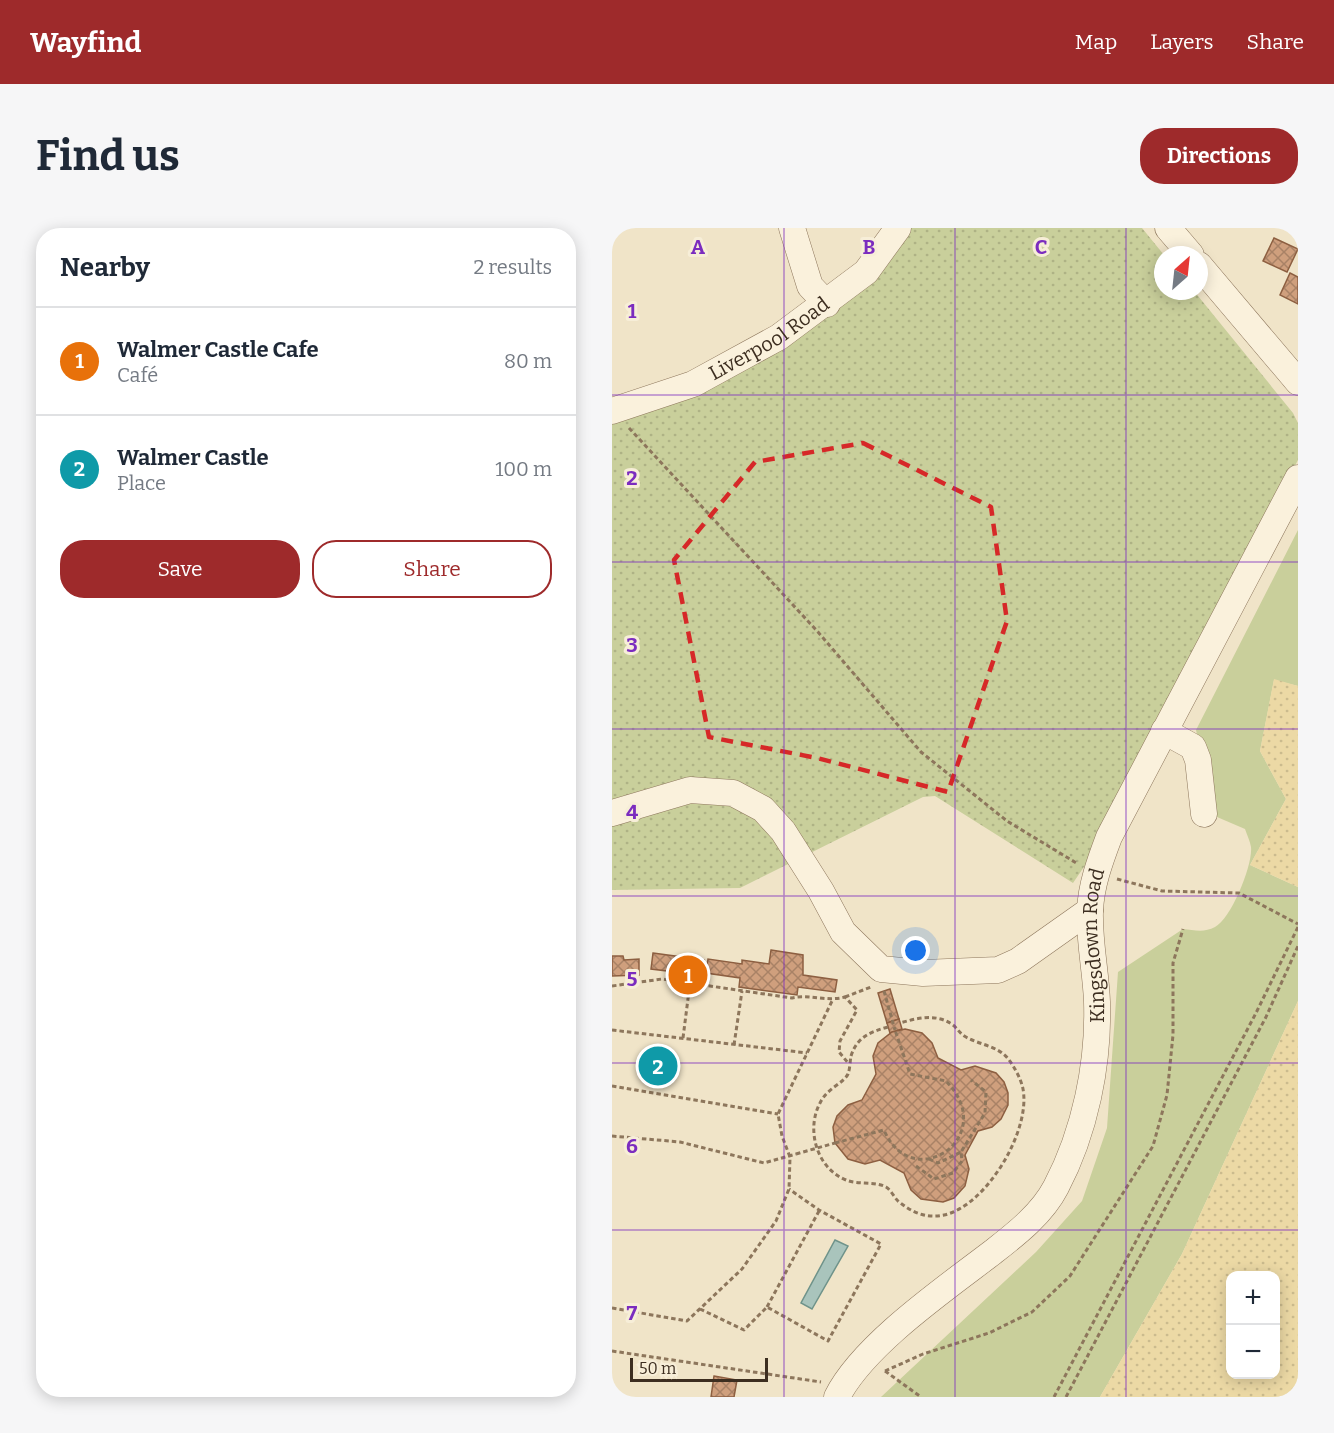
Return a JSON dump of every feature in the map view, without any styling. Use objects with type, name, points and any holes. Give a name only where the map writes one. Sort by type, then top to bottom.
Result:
[{"type":"street","points":[[792,228],[810,286],[827,304]]},
{"type":"street","name":"Liverpool Road","points":[[613,411],[693,384],[779,337],[827,304],[866,272],[898,228]]},
{"type":"street","points":[[1168,228],[1183,246]]},
{"type":"street","points":[[1208,276],[1298,382]]},
{"type":"street","name":"Kingsdown Road","points":[[840,1391],[894,1330],[1014,1235],[1035,1215],[1054,1191],[1079,1133],[1096,1046],[1097,1001],[1090,910],[1096,873],[1109,837],[1298,478]]},
{"type":"street","points":[[1164,731],[1193,747],[1198,760],[1204,814]]},
{"type":"street","points":[[612,813],[690,790],[733,793],[763,809],[783,831],[821,891],[843,932],[880,969],[923,973],[998,969],[1018,961],[1090,910]]},
{"type":"path","points":[[613,411],[818,632],[921,752],[1007,821],[1096,873],[1162,891],[1239,893],[1298,925],[1251,1023],[1054,1397]]},
{"type":"path","points":[[1066,1397],[1266,1017],[1298,946]]},
{"type":"path","points":[[612,986],[662,979],[742,991],[832,1000],[875,986]]},
{"type":"path","points":[[683,1038],[690,983]]},
{"type":"path","points":[[734,1045],[742,991]]},
{"type":"path","points":[[612,1136],[680,1142],[764,1163],[883,1128],[891,1146],[906,1155],[938,1157],[955,1144],[963,1113],[958,1099],[946,1081],[910,1074],[884,991]]},
{"type":"path","points":[[845,997],[857,1010],[840,1041],[839,1052],[849,1065]]},
{"type":"path","points":[[612,1308],[687,1321],[741,1269],[776,1221],[789,1189],[790,1156],[782,1136],[778,1114],[832,1000]]},
{"type":"path","points":[[888,1027],[861,1037],[852,1052],[849,1072],[843,1080],[830,1088],[819,1103],[814,1139],[819,1156],[830,1170],[846,1180],[886,1188],[912,1211],[928,1217],[945,1215],[964,1206],[985,1188],[1001,1167],[1015,1138],[1023,1104],[1023,1088],[1008,1058],[992,1046],[961,1034],[952,1024],[936,1018],[920,1018],[900,1023]]},
{"type":"path","points":[[612,1030],[807,1053]]},
{"type":"path","points":[[927,1158],[938,1163],[961,1152],[985,1113],[986,1092],[971,1080]]},
{"type":"path","points":[[612,1086],[778,1114]]},
{"type":"path","points":[[916,1166],[934,1179],[953,1173],[962,1161],[961,1152]]},
{"type":"path","points":[[767,1307],[828,1341],[881,1244],[819,1210],[789,1189]]},
{"type":"path","points":[[700,1309],[744,1329],[767,1307],[819,1210]]},
{"type":"path","points":[[612,1351],[840,1391]]},
{"type":"path","points":[[885,1371],[921,1397]]},
{"type":"highlighted area","points":[[863,443],[991,507],[1007,621],[948,792],[817,758],[709,737],[674,560],[755,462]]},
{"type":"green space","points":[[909,228],[1142,228],[1157,246],[1154,246],[1154,300],[1201,300],[1293,413],[1298,423],[1298,460],[1088,861],[1073,883],[935,796],[923,797],[740,888],[612,890],[612,418],[694,394]]},
{"type":"green space","points":[[1298,530],[1298,686],[1274,680],[1260,751],[1286,799],[1250,865],[1298,887],[1298,1001],[1182,1254],[1100,1397],[881,1397],[1036,1252],[1082,1201],[1107,1128],[1118,972],[1183,929],[1203,931],[1215,927],[1228,914],[1240,891],[1251,855],[1251,845],[1245,829],[1217,817],[1196,730]]},
{"type":"sand","points":[[1274,679],[1298,686],[1298,887],[1250,865],[1286,799],[1260,751]]},
{"type":"sand","points":[[1298,1001],[1298,1397],[1100,1397],[1182,1254]]},
{"type":"water","points":[[835,1240],[848,1246],[812,1309],[801,1303]]},
{"type":"building","points":[[1274,238],[1298,249],[1287,272],[1263,261]]},
{"type":"building","points":[[1290,273],[1298,277],[1298,304],[1280,295]]},
{"type":"building","points":[[771,950],[803,955],[803,975],[837,980],[835,992],[798,987],[797,995],[739,987],[740,978],[706,973],[708,959],[742,964],[742,960],[769,964]]},
{"type":"building","points":[[653,953],[704,960],[701,982],[674,978],[675,972],[651,969]]},
{"type":"building","points":[[612,956],[623,956],[624,960],[639,959],[639,975],[612,976]]},
{"type":"building","points":[[890,989],[899,1019],[887,1023],[878,993]]},
{"type":"building","points":[[899,1019],[902,1029],[890,1033],[887,1023]]},
{"type":"building","points":[[905,1029],[922,1033],[932,1043],[938,1058],[961,1070],[975,1066],[996,1073],[1004,1082],[1008,1093],[1008,1105],[1001,1119],[992,1127],[978,1131],[965,1155],[969,1169],[965,1186],[954,1198],[943,1202],[921,1199],[911,1190],[904,1173],[880,1160],[865,1164],[848,1159],[835,1143],[833,1127],[837,1116],[848,1105],[862,1100],[876,1074],[873,1056],[878,1043],[892,1032]]},
{"type":"building","points":[[714,1376],[737,1380],[734,1397],[711,1397]]},
{"type":"place","name":"Walmer Castle Cafe","points":[[688,975]]},
{"type":"place","name":"Walmer Castle","points":[[658,1066]]}]
